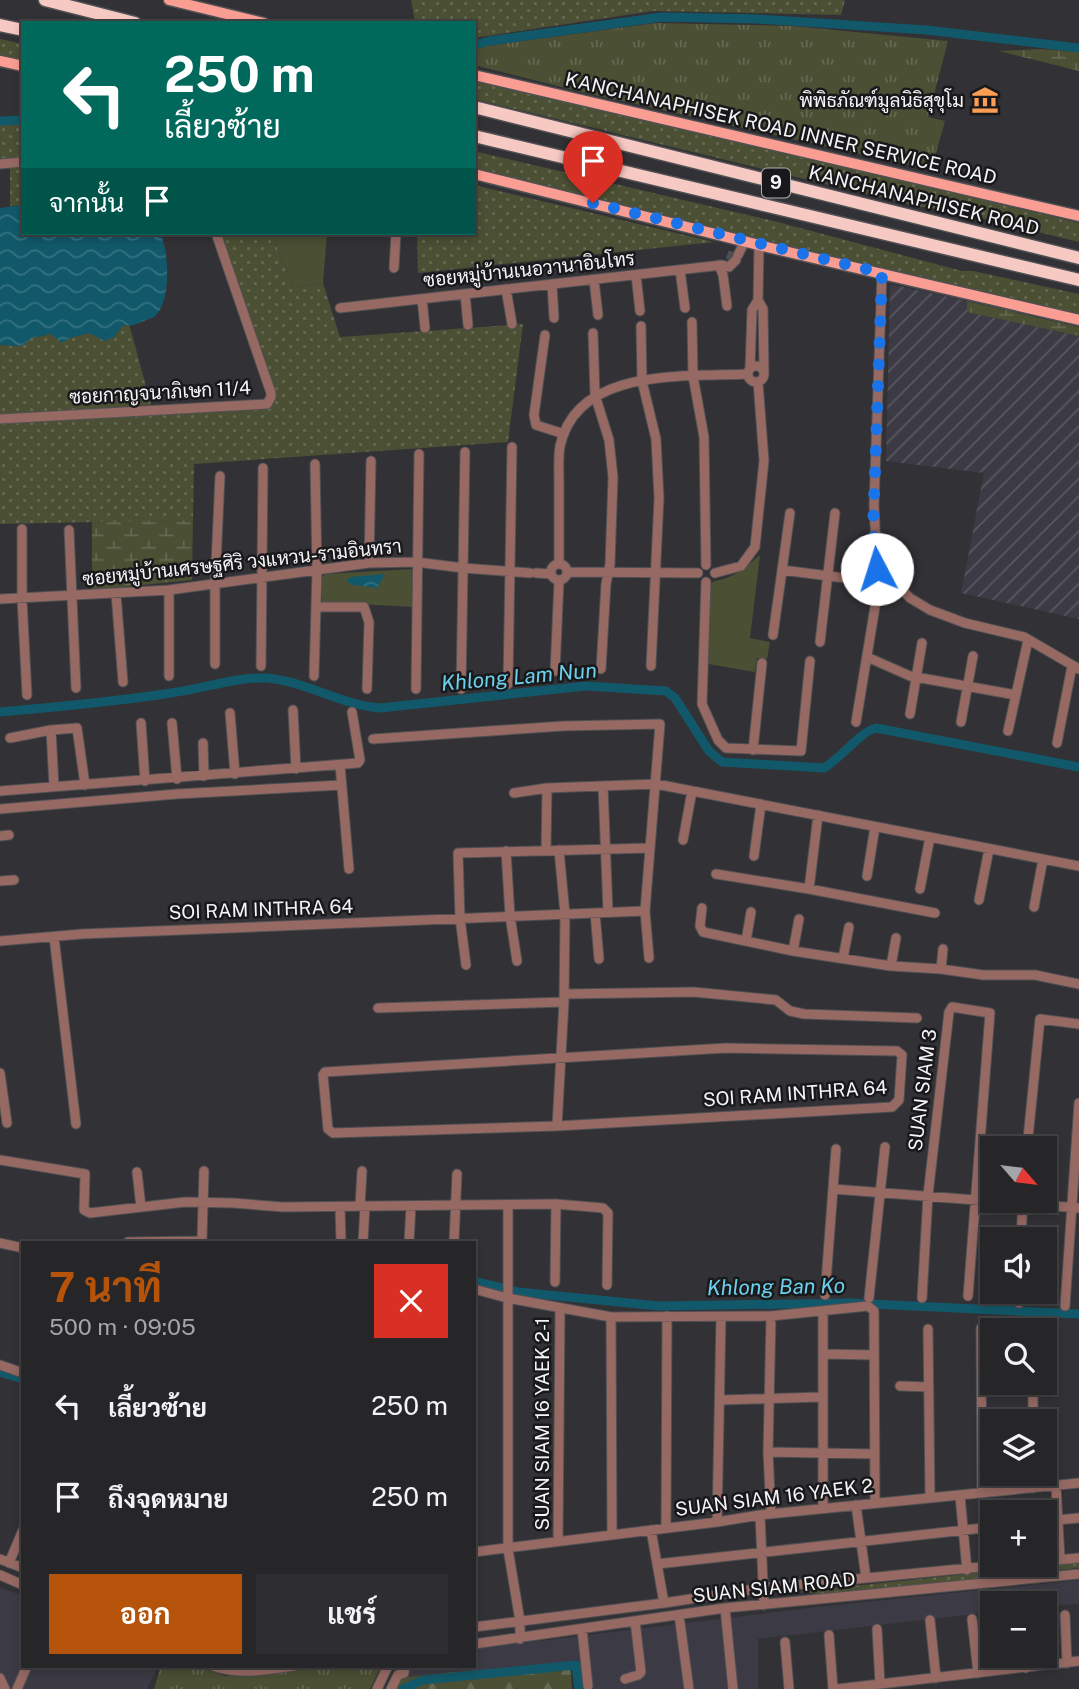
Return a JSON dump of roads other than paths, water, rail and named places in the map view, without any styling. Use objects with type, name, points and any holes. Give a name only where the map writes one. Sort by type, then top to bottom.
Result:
[{"type":"highway","points":[[45,0],[127,21]]},
{"type":"highway","points":[[0,25],[21,30]]},
{"type":"highway","name":"KANCHANAPHISEK ROAD","points":[[476,107],[1079,258]]},
{"type":"highway","name":"KANCHANAPHISEK ROAD","points":[[476,136],[1079,280]]},
{"type":"main road","points":[[169,0],[257,21]]},
{"type":"main road","points":[[0,61],[21,66]]},
{"type":"main road","name":"KANCHANAPHISEK ROAD INNER SERVICE ROAD","points":[[476,75],[1079,216]]},
{"type":"main road","points":[[476,174],[759,245],[1079,320]]},
{"type":"street","points":[[0,164],[21,162]]},
{"type":"street","name":"ซอยกาญจนาภิเษก 11/4","points":[[0,419],[267,404],[271,393],[217,235]]},
{"type":"street","points":[[394,268],[396,235]]},
{"type":"street","points":[[727,306],[723,275],[741,240]]},
{"type":"street","points":[[758,382],[751,380],[749,371],[752,310],[758,300],[759,245]]},
{"type":"street","name":"ซอยหมู่บ้านเนอวานาอินโทร","points":[[340,308],[680,270],[730,260]]},
{"type":"street","points":[[680,270],[685,309]]},
{"type":"street","points":[[856,722],[876,607],[873,517],[882,273]]},
{"type":"street","points":[[636,275],[640,311]]},
{"type":"street","points":[[594,280],[598,315]]},
{"type":"street","points":[[552,284],[554,318]]},
{"type":"street","points":[[506,289],[512,324]]},
{"type":"street","points":[[465,294],[468,325]]},
{"type":"street","points":[[422,299],[425,328]]},
{"type":"street","points":[[758,300],[764,309],[764,377],[758,382]]},
{"type":"street","points":[[692,322],[693,376],[704,438],[706,565]]},
{"type":"street","points":[[640,326],[642,381],[656,439],[659,498],[652,666]]},
{"type":"street","points":[[593,333],[595,395],[609,440],[613,477],[601,669]]},
{"type":"street","points":[[545,335],[534,415],[536,425],[564,434]]},
{"type":"street","points":[[559,564],[559,449],[571,418],[595,395],[624,383],[749,371],[759,366],[764,371]]},
{"type":"street","points":[[706,582],[711,580],[715,573],[741,566],[755,547],[764,461],[758,382]]},
{"type":"street","points":[[509,684],[512,447]]},
{"type":"street","points":[[461,689],[465,452]]},
{"type":"street","points":[[416,689],[419,454]]},
{"type":"street","points":[[369,563],[370,461]]},
{"type":"street","points":[[314,676],[317,570],[315,464]]},
{"type":"street","points":[[261,666],[262,468]]},
{"type":"street","points":[[215,664],[219,476]]},
{"type":"street","points":[[773,635],[789,513]]},
{"type":"street","points":[[820,642],[835,513]]},
{"type":"street","points":[[22,529],[22,599],[27,695]]},
{"type":"street","points":[[69,530],[76,688]]},
{"type":"street","name":"ซอยหมู่บ้านเศรษฐศิริ วงแหวน-รามอินทรา","points":[[0,599],[169,590],[369,563],[416,562],[510,570],[555,577]]},
{"type":"street","points":[[876,562],[910,598],[930,610],[965,623],[1028,640],[1076,668],[1057,743]]},
{"type":"street","points":[[559,564],[566,567],[568,572]]},
{"type":"street","points":[[555,671],[555,577],[552,568],[559,564]]},
{"type":"street","points":[[698,573],[700,568],[706,565],[713,568],[715,573]]},
{"type":"street","points":[[782,570],[876,582]]},
{"type":"street","points":[[568,572],[698,573]]},
{"type":"street","points":[[555,577],[566,577],[568,572]]},
{"type":"street","points":[[698,573],[706,582]]},
{"type":"street","points":[[706,582],[702,704],[718,740],[726,748],[801,751],[810,661]]},
{"type":"street","points":[[169,590],[169,676]]},
{"type":"street","points":[[116,594],[123,682]]},
{"type":"street","points":[[316,607],[364,607],[369,622],[367,689]]},
{"type":"street","points":[[1008,731],[1028,640]]},
{"type":"street","points":[[910,714],[922,643]]},
{"type":"street","points":[[961,722],[973,656]]},
{"type":"street","points":[[867,657],[885,667],[917,677],[1016,695]]},
{"type":"street","points":[[753,750],[762,663]]},
{"type":"street","points":[[293,710],[296,769]]},
{"type":"street","points":[[0,791],[177,779],[360,762],[352,712]]},
{"type":"street","points":[[230,713],[234,774]]},
{"type":"street","points":[[141,723],[145,781]]},
{"type":"street","points":[[172,723],[177,779]]},
{"type":"street","points":[[373,739],[563,726],[656,723],[661,726],[645,911],[649,958]]},
{"type":"street","points":[[10,738],[73,726],[79,731],[85,785]]},
{"type":"street","points":[[51,730],[54,787]]},
{"type":"street","points":[[203,743],[204,776]]},
{"type":"street","points":[[340,765],[349,869]]},
{"type":"street","points":[[513,793],[547,788],[656,784],[1079,866]]},
{"type":"street","points":[[0,809],[177,794],[341,785]]},
{"type":"street","points":[[603,786],[608,912]]},
{"type":"street","points":[[546,850],[547,788]]},
{"type":"street","points":[[683,840],[692,791]]},
{"type":"street","points":[[754,856],[761,804]]},
{"type":"street","points":[[809,889],[818,815]]},
{"type":"street","points":[[867,876],[875,827]]},
{"type":"street","points":[[920,889],[930,837]]},
{"type":"street","points":[[466,965],[460,918],[458,853],[650,848]]},
{"type":"street","points":[[979,900],[989,849]]},
{"type":"street","points":[[557,1126],[564,998],[565,914],[559,850]]},
{"type":"street","points":[[506,851],[510,916],[517,961]]},
{"type":"street","points":[[1034,907],[1043,859]]},
{"type":"street","points":[[716,874],[935,913]]},
{"type":"street","points":[[0,881],[14,880]]},
{"type":"street","points":[[702,908],[700,926],[704,932],[793,951],[891,966],[983,975],[1035,975],[1079,984]]},
{"type":"street","name":"SOI RAM INTHRA 64","points":[[0,942],[54,937],[645,911]]},
{"type":"street","points":[[746,941],[751,912]]},
{"type":"street","points":[[595,913],[599,959]]},
{"type":"street","points":[[793,951],[799,919]]},
{"type":"street","points":[[843,958],[849,927]]},
{"type":"street","points":[[54,937],[76,1124]]},
{"type":"street","points":[[891,966],[897,938]]},
{"type":"street","points":[[941,969],[943,949]]},
{"type":"street","points":[[378,1008],[694,992],[776,1000],[790,1011],[804,1014],[917,1018]]},
{"type":"street","name":"SUAN SIAM 3","points":[[922,1298],[928,1195],[949,1012],[952,1007],[990,1013],[968,1296]]},
{"type":"street","points":[[1028,1136],[1040,1019],[1079,1024]]},
{"type":"street","name":"SOI RAM INTHRA 64","points":[[726,1048],[897,1051],[902,1055],[899,1100],[892,1107],[557,1126],[330,1131],[323,1073],[561,1057],[726,1048]]},
{"type":"street","points":[[0,1073],[7,1123]]},
{"type":"street","points":[[1065,1306],[1076,1208],[1079,1102]]},
{"type":"street","points":[[869,1298],[885,1147]]},
{"type":"street","points":[[825,1295],[836,1149]]},
{"type":"street","points":[[0,1160],[85,1174],[86,1212],[205,1203],[283,1207],[556,1204],[606,1210],[607,1284]]},
{"type":"street","points":[[199,1241],[204,1237],[204,1171]]},
{"type":"street","points":[[362,1171],[363,1241]]},
{"type":"street","points":[[137,1172],[141,1207]]},
{"type":"street","points":[[454,1241],[457,1174]]},
{"type":"street","points":[[833,1189],[980,1200]]},
{"type":"street","points":[[555,1282],[556,1204]]},
{"type":"street","points":[[410,1241],[411,1206]]},
{"type":"street","points":[[509,1206],[508,1549],[520,1621],[520,1639]]},
{"type":"street","points":[[1057,1206],[1076,1208]]},
{"type":"street","points":[[340,1207],[341,1241]]},
{"type":"street","points":[[0,1243],[21,1248]]},
{"type":"street","points":[[476,1289],[507,1292],[560,1308],[611,1317],[771,1316],[869,1306],[874,1311],[875,1502]]},
{"type":"street","name":"SUAN SIAM 16 YAEK 2-1","points":[[558,1541],[560,1308]]},
{"type":"street","points":[[823,1311],[823,1508]]},
{"type":"street","points":[[771,1316],[768,1452],[771,1514]]},
{"type":"street","points":[[611,1317],[612,1535]]},
{"type":"street","points":[[666,1527],[667,1317]]},
{"type":"street","points":[[717,1522],[721,1317]]},
{"type":"street","points":[[928,1329],[930,1498]]},
{"type":"street","points":[[823,1354],[874,1355]]},
{"type":"street","points":[[0,1366],[21,1372]]},
{"type":"street","points":[[900,1386],[929,1387]]},
{"type":"street","points":[[981,1395],[982,1493]]},
{"type":"street","points":[[720,1400],[823,1397]]},
{"type":"street","points":[[768,1452],[875,1454]]},
{"type":"street","name":"SUAN SIAM 16 YAEK 2","points":[[1057,1486],[1079,1483]]},
{"type":"street","points":[[1056,1486],[1060,1559]]},
{"type":"street","name":"SUAN SIAM 16 YAEK 2","points":[[476,1552],[760,1515],[1056,1486]]},
{"type":"street","points":[[960,1496],[967,1570]]},
{"type":"street","points":[[856,1505],[866,1578]]},
{"type":"street","points":[[760,1515],[764,1605]]},
{"type":"street","points":[[1058,1520],[1079,1518]]},
{"type":"street","points":[[657,1564],[980,1528]]},
{"type":"street","points":[[651,1530],[664,1603]]},
{"type":"street","points":[[21,1533],[4,1561],[21,1568]]},
{"type":"street","points":[[1057,1559],[1079,1558]]},
{"type":"street","name":"SUAN SIAM ROAD","points":[[476,1627],[762,1588],[980,1568]]},
{"type":"street","name":"SUAN SIAM ROAD","points":[[476,1644],[725,1608],[1079,1574]]},
{"type":"street","points":[[0,1575],[21,1584]]},
{"type":"street","points":[[725,1608],[733,1689]]},
{"type":"street","points":[[679,1615],[689,1689]]},
{"type":"street","points":[[1065,1615],[1067,1663]]},
{"type":"street","points":[[972,1619],[978,1673]]},
{"type":"street","points":[[930,1620],[936,1678]]},
{"type":"street","points":[[625,1679],[640,1672],[635,1621]]},
{"type":"street","points":[[582,1629],[588,1686]]},
{"type":"street","points":[[877,1629],[880,1684]]},
{"type":"street","points":[[829,1634],[835,1689],[1026,1668]]},
{"type":"street","points":[[785,1642],[789,1689]]},
{"type":"street","points":[[1057,1664],[1079,1661]]},
{"type":"street","points":[[17,1689],[26,1668]]},
{"type":"street","points":[[219,1668],[239,1671],[272,1668]]},
{"type":"street","points":[[377,1689],[387,1668]]},
{"type":"street","points":[[391,1689],[398,1675],[404,1673],[405,1668]]},
{"type":"street","points":[[0,1678],[5,1689]]},
{"type":"water","points":[[21,205],[21,235],[161,235],[167,276],[160,310],[152,318],[134,325],[123,325],[114,337],[104,341],[90,333],[62,343],[51,334],[32,338],[21,346],[0,345],[0,208]]},
{"type":"water","points":[[385,574],[377,588],[353,585],[346,581],[351,577]]},
{"type":"waterway","points":[[476,44],[662,17],[757,19],[926,30],[1079,48]]},
{"type":"waterway","points":[[0,121],[21,120]]},
{"type":"waterway","name":"Khlong Lam Nun","points":[[0,712],[128,699],[254,678],[281,680],[351,702],[380,708],[586,686],[666,691],[675,698],[709,751],[722,762],[824,768],[864,734],[876,728],[1079,767]]},
{"type":"waterway","name":"Khlong Ban Ko","points":[[476,1282],[518,1292],[659,1306],[850,1303],[1079,1314]]},
{"type":"waterway","name":"Khlong Ban Ko","points":[[0,1372],[21,1378]]},
{"type":"waterway","points":[[403,1689],[423,1680],[576,1665],[579,1689]]},
{"type":"tunnel","points":[[730,260],[733,252]]},
{"type":"place","name":"พิพิธภัณฑ์มูลนิธิสุขุโม","points":[[985,100]]}]
